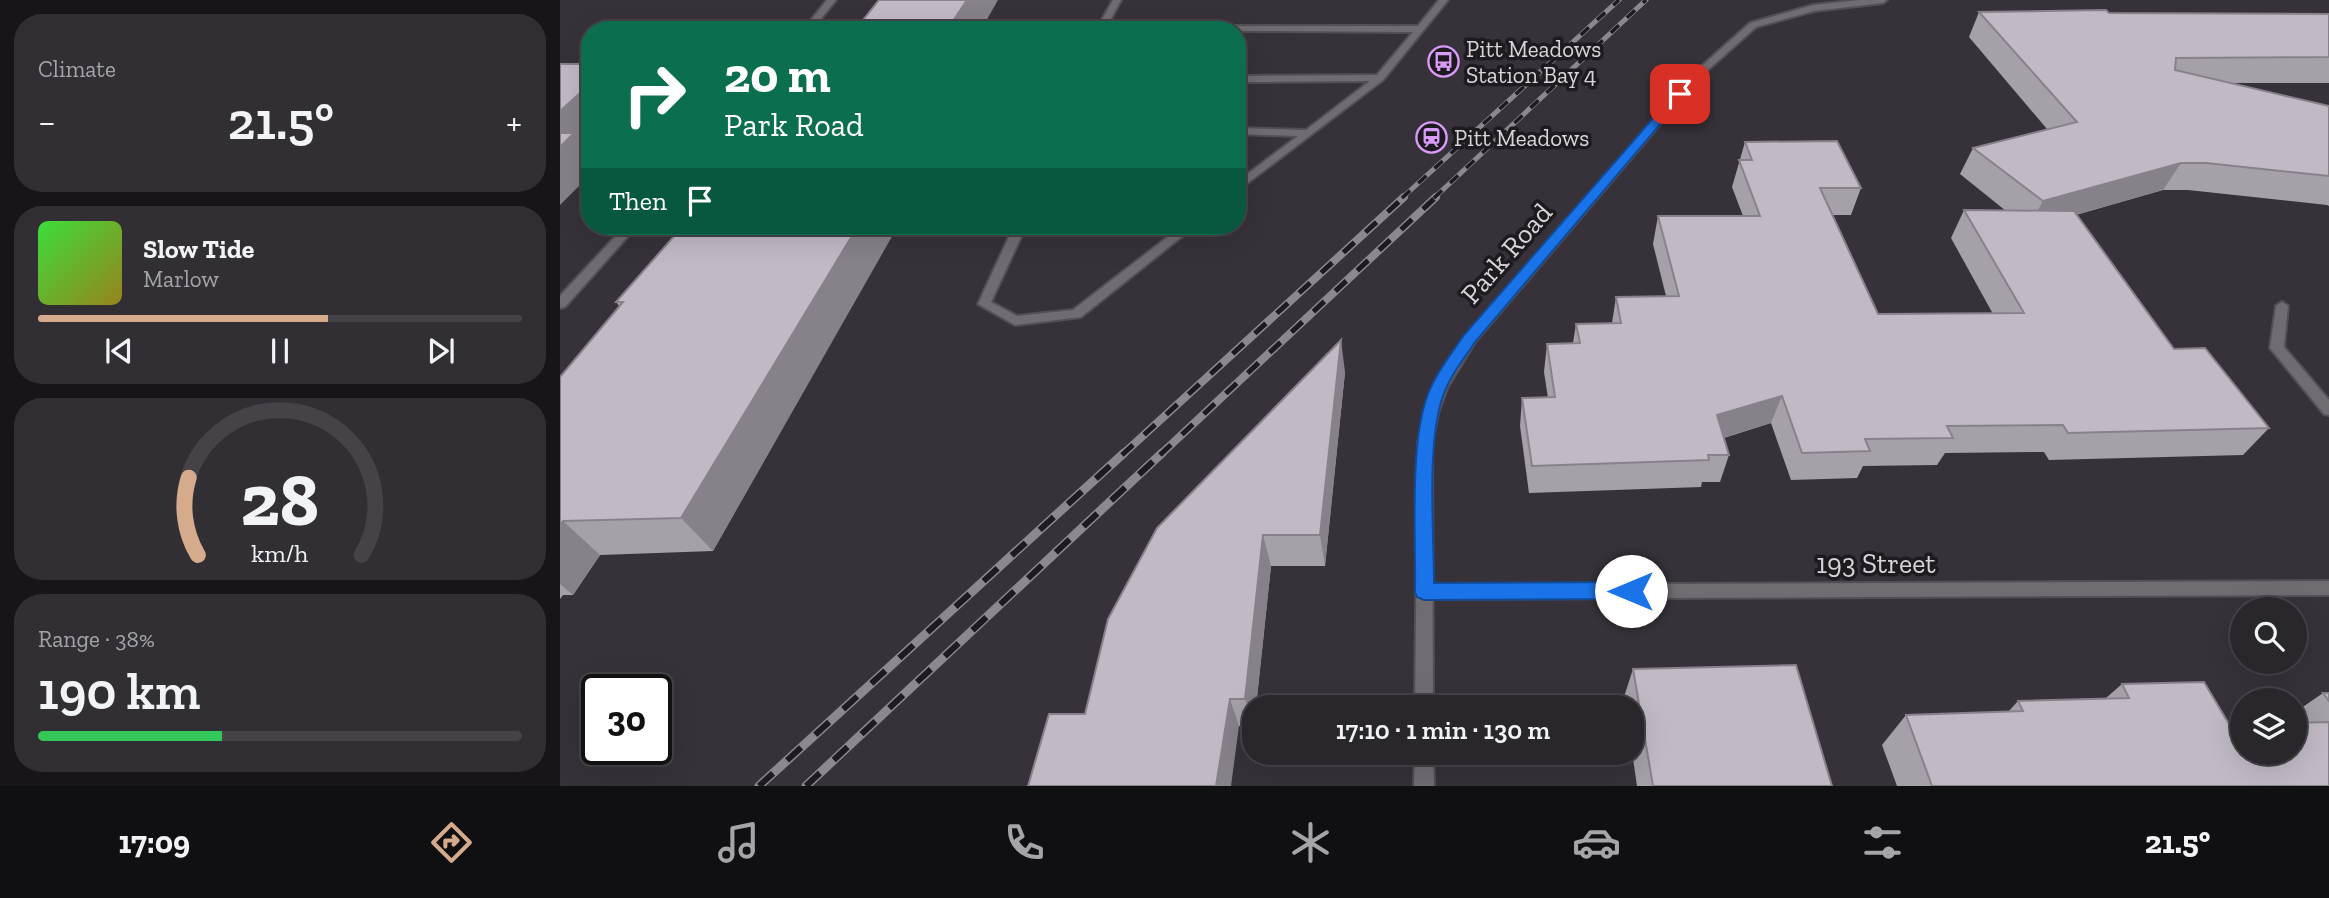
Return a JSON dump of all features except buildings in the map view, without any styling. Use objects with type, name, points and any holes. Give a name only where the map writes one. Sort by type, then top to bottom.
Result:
[{"type":"street","points":[[814,21],[832,0]]},
{"type":"street","points":[[1104,21],[1116,0]]},
{"type":"street","points":[[1246,181],[1380,78],[1444,0]]},
{"type":"street","name":"Park Road","points":[[1424,695],[1425,443],[1429,414],[1444,374],[1470,339],[1698,74],[1729,44],[1753,25],[1812,8],[1884,0]]},
{"type":"street","points":[[1246,29],[1421,29]]},
{"type":"street","points":[[1246,79],[1380,78]]},
{"type":"street","points":[[1246,131],[1307,133]]},
{"type":"street","points":[[560,304],[623,235]]},
{"type":"street","points":[[1016,235],[984,303],[1015,321],[1076,314],[1177,235]]},
{"type":"street","points":[[2282,306],[2277,348],[2329,410]]},
{"type":"street","name":"193 Street","points":[[1424,592],[2329,588]]},
{"type":"street","points":[[1424,765],[1424,786]]},
{"type":"railway","points":[[1402,198],[1619,0]]},
{"type":"railway","points":[[1434,198],[1646,0]]},
{"type":"railway","points":[[1122,455],[1404,197]]},
{"type":"railway","points":[[1160,455],[1436,197]]},
{"type":"railway","points":[[759,786],[1124,453]]},
{"type":"railway","points":[[806,786],[1162,453]]},
{"type":"place","name":"Pitt Meadows Station Bay 4","points":[[1443,62]]},
{"type":"place","name":"Pitt Meadows","points":[[1431,138]]},
{"type":"route","points":[[1631,591],[1424,592],[1425,443],[1429,414],[1444,374],[1470,339],[1680,94]]}]
